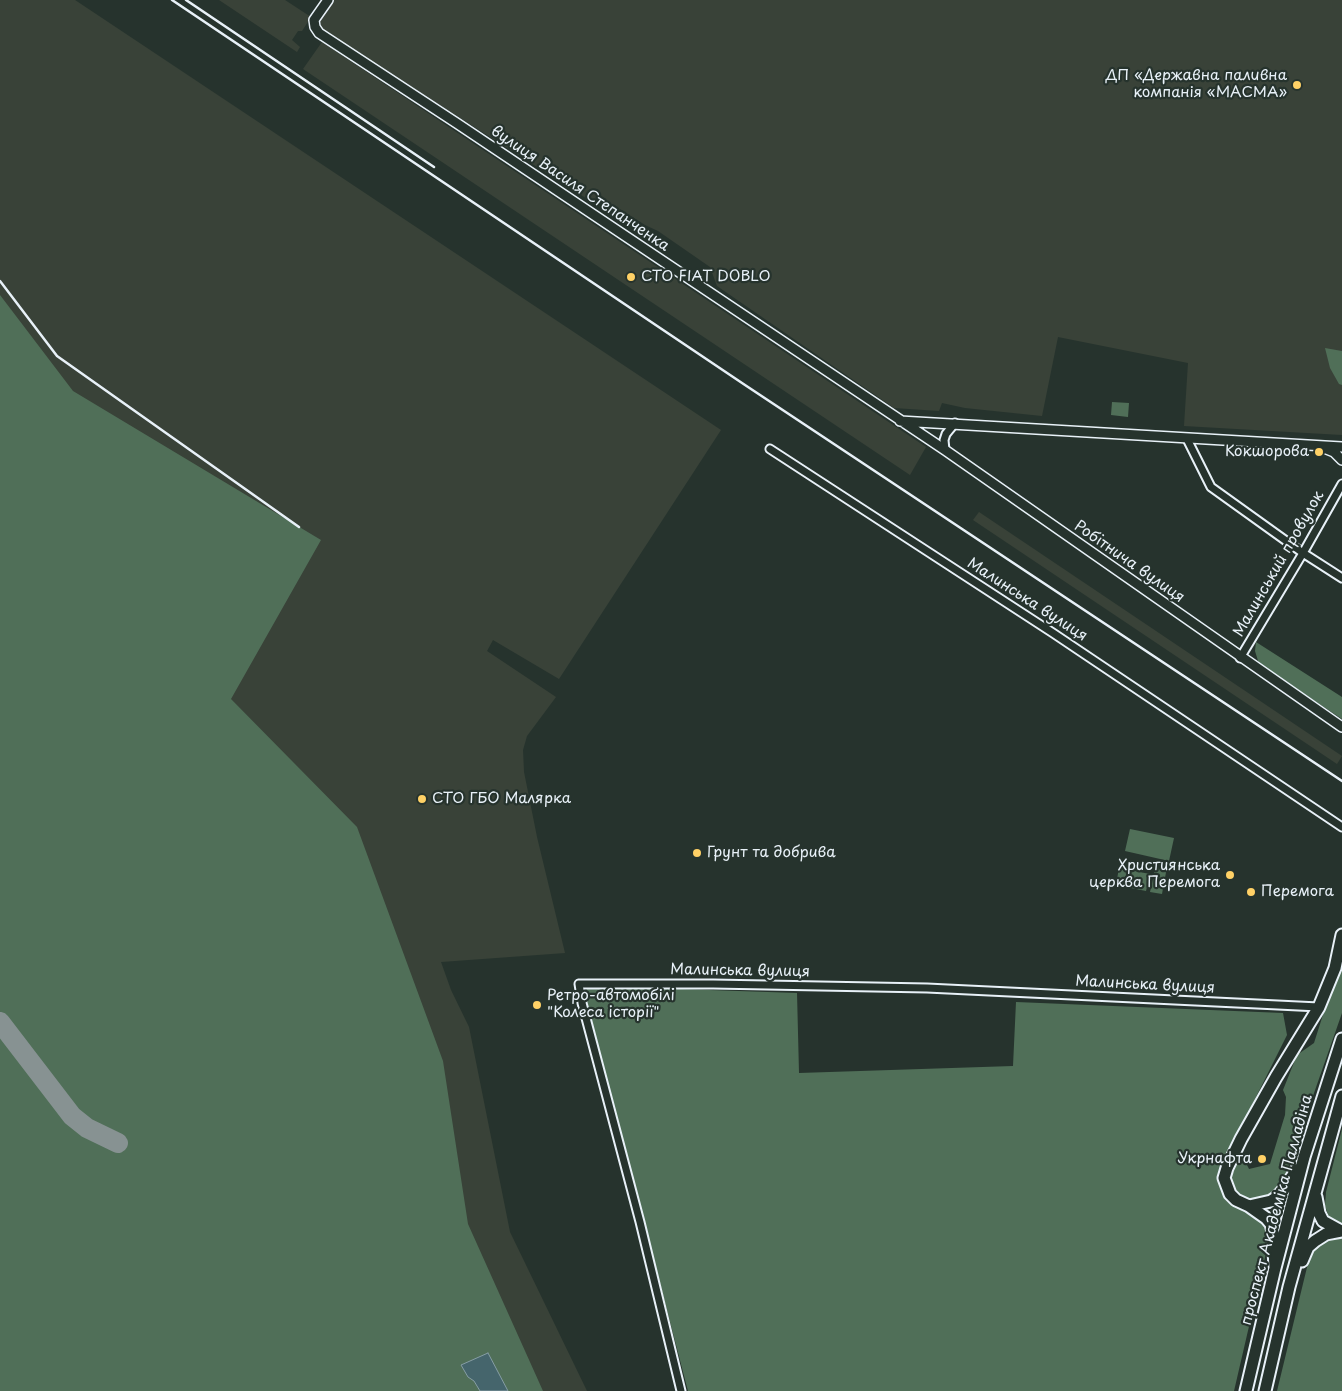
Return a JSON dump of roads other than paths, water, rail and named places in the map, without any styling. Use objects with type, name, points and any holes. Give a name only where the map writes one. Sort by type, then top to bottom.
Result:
[{"type":"highway","points":[[1275,1268],[1271,1224],[1266,1218],[1236,1200],[1230,1194],[1224,1178],[1227,1168],[1276,1077],[1319,1007],[1334,968],[1342,935]]},
{"type":"highway","name":"проспект Академіка Палладіна","points":[[1246,1391],[1304,1157],[1342,1039]]},
{"type":"highway","points":[[1265,1391],[1289,1287],[1342,1096]]},
{"type":"highway","points":[[1248,1206],[1271,1201],[1277,1197],[1286,1188],[1304,1157]]},
{"type":"highway","points":[[1317,1184],[1316,1200],[1319,1213],[1324,1221],[1342,1231]]},
{"type":"highway","points":[[1289,1287],[1308,1247],[1315,1240],[1326,1234],[1342,1231]]},
{"type":"street","name":"вулиця Василя Степанченка","points":[[328,0],[314,20],[318,33],[491,145],[899,421]]},
{"type":"street","points":[[899,421],[1342,447]]},
{"type":"street","name":"Робітнича вулиця","points":[[899,421],[1033,510],[1240,658],[1342,727]]},
{"type":"street","points":[[945,450],[944,440],[946,434],[955,423]]},
{"type":"street","points":[[1187,439],[1211,487],[1303,553],[1342,578]]},
{"type":"street","points":[[1320,446],[1334,452],[1342,460]]},
{"type":"street","name":"Малинська вулиця","points":[[770,449],[1053,633],[1342,827]]},
{"type":"street","name":"Малинський провулок","points":[[1240,658],[1342,484]]},
{"type":"street","name":"Малинська вулиця","points":[[681,1391],[640,1222],[582,1003],[579,984],[927,988],[1319,1007]]},
{"type":"water","points":[[488,1353],[508,1391],[480,1391],[461,1365]]},
{"type":"railway","points":[[172,0],[745,385],[1342,781]]},
{"type":"railway","points":[[186,0],[434,167]]},
{"type":"railway","points":[[0,281],[57,356],[299,527]]},
{"type":"place","name":"ДП «Державна паливна компанія «МАСМА»","points":[[1297,85]]},
{"type":"place","name":"СТО FIAT DOBLO","points":[[631,277]]},
{"type":"place","name":"Кокшорова","points":[[1319,452]]},
{"type":"place","name":"СТО ГБО Малярка","points":[[422,799]]},
{"type":"place","name":"Грунт та добрива","points":[[697,853]]},
{"type":"place","name":"Християнська церква Перемога","points":[[1230,875]]},
{"type":"place","name":"Перемога","points":[[1251,892]]},
{"type":"place","name":"Ретро-автомобілі \"Колеса історії\"","points":[[537,1005]]},
{"type":"place","name":"Укрнафта","points":[[1262,1159]]}]
